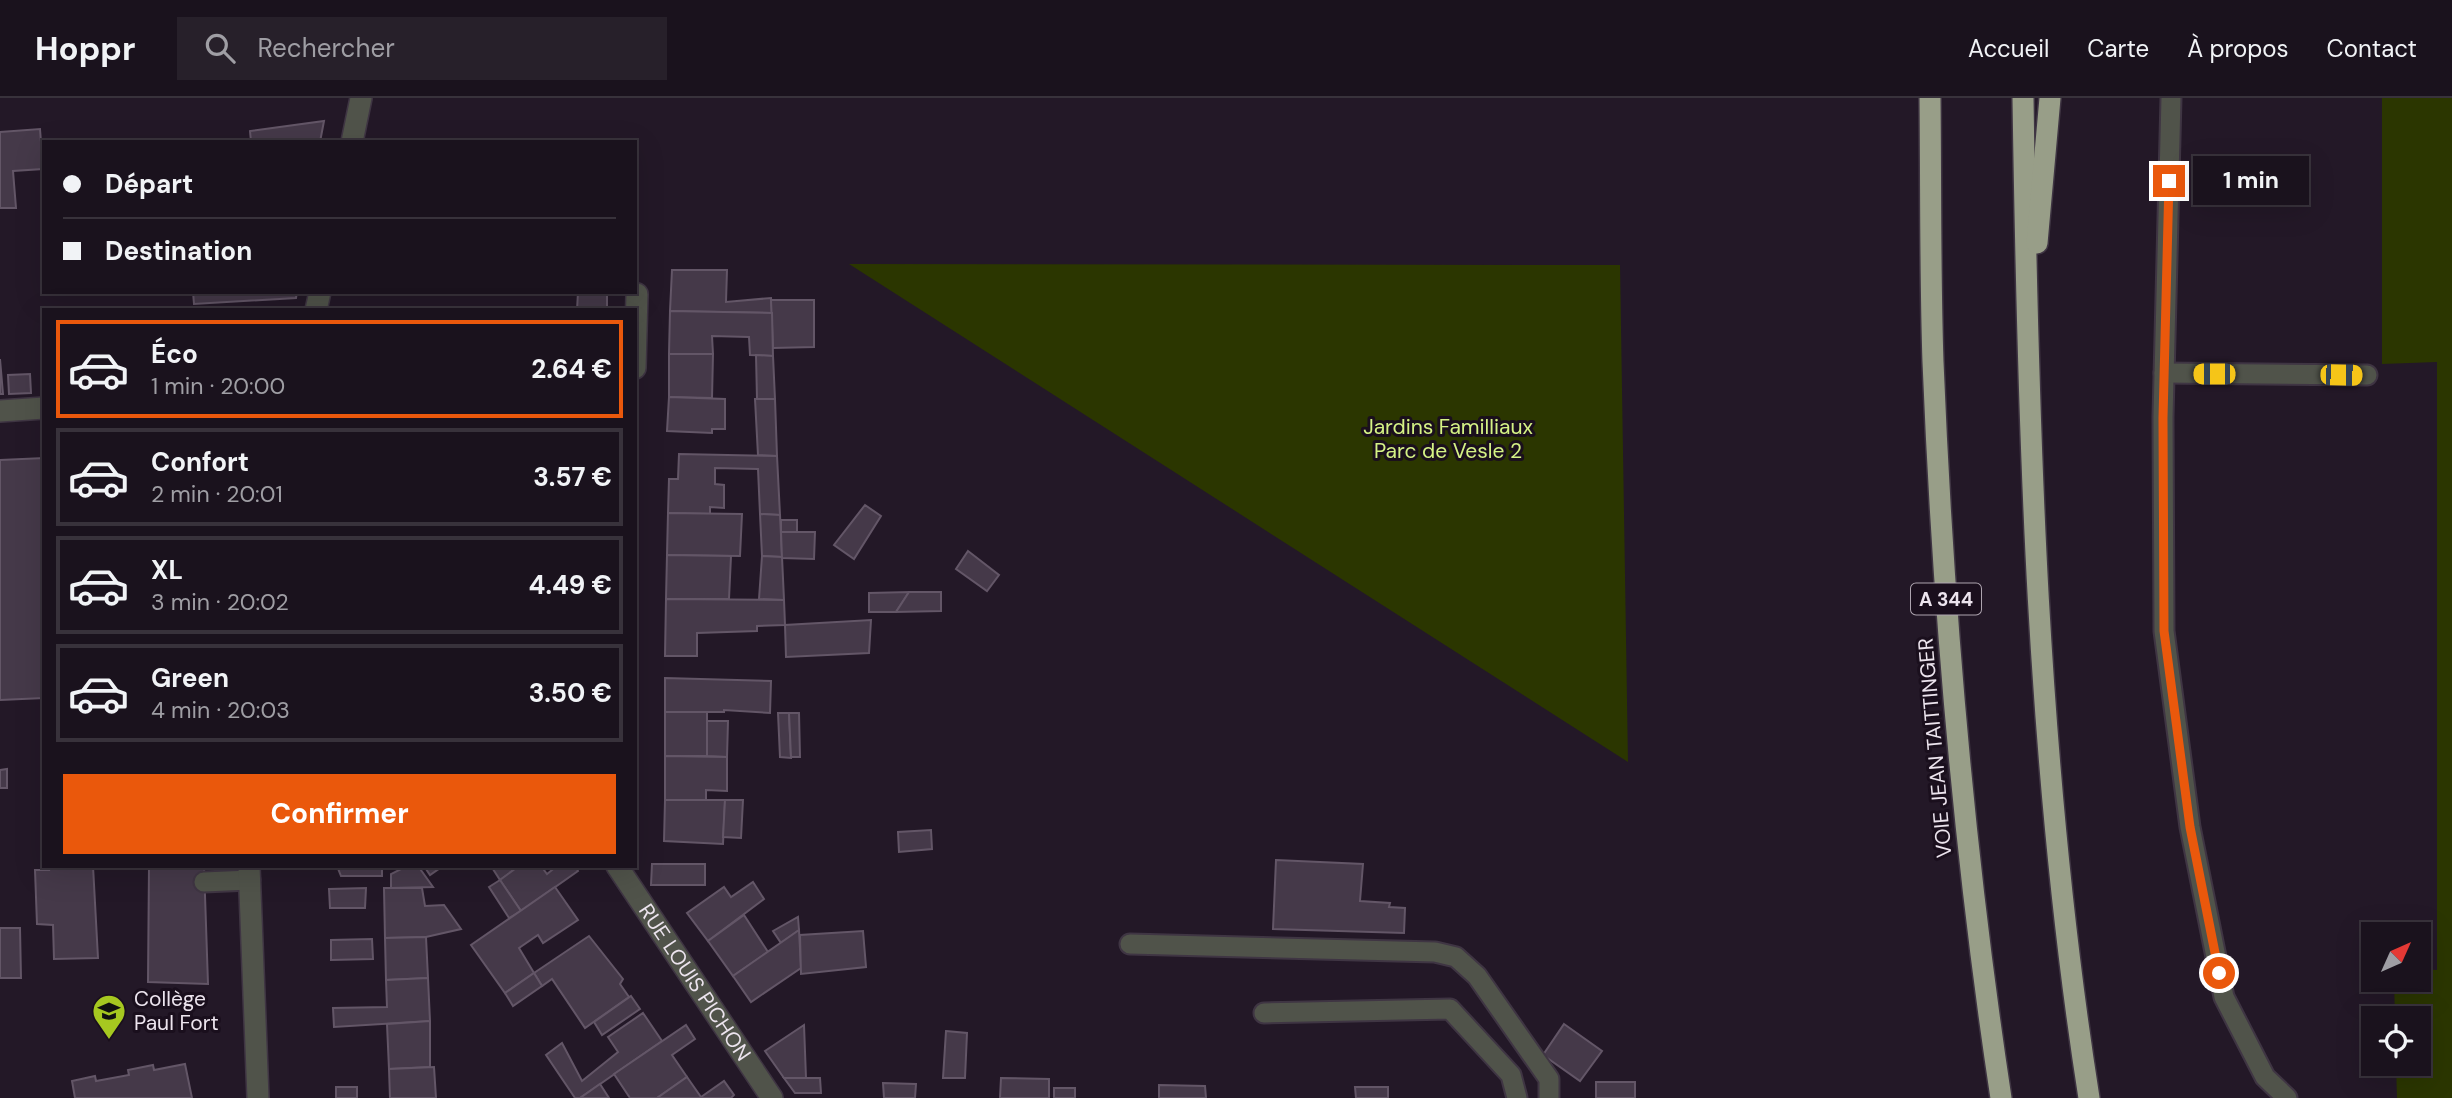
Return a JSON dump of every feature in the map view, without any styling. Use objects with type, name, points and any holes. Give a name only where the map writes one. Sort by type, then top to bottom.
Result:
[{"type":"highway","name":"VOIE JEAN TAITTINGER","points":[[1930,98],[1933,360],[1945,591],[1972,871],[2000,1098]]},
{"type":"highway","points":[[2023,98],[2026,353],[2036,577],[2059,850],[2089,1098]]},
{"type":"highway","points":[[2026,353],[2050,98]]},
{"type":"street","points":[[352,140],[361,98]]},
{"type":"street","points":[[637,294],[637,308]]},
{"type":"street","points":[[0,411],[42,408]]},
{"type":"street","name":"RUE LOUIS PICHON","points":[[623,870],[772,1098]]},
{"type":"street","points":[[250,873],[258,1098]]},
{"type":"lane","points":[[2171,98],[2164,373],[2164,631],[2190,827],[2224,997],[2265,1077],[2287,1098]]},
{"type":"lane","points":[[2164,373],[2367,375]]},
{"type":"lane","points":[[204,882],[250,873]]},
{"type":"lane","points":[[1130,944],[1435,952],[1456,957],[1477,976],[1549,1079],[1549,1098]]},
{"type":"lane","points":[[1264,1013],[1450,1009],[1511,1075],[1517,1098]]},
{"type":"green space","points":[[2382,98],[2452,98],[2452,1098],[2397,1098],[2396,1076],[2431,1076],[2431,1006],[2395,1006],[2394,992],[2431,992],[2431,970],[2437,970],[2437,362],[2382,364]]},
{"type":"green space","name":"Jardins Familliaux Parc de Vesle 2","points":[[849,264],[1620,265],[1628,762]]},
{"type":"building","points":[[324,121],[320,140],[251,140],[250,131]]},
{"type":"building","points":[[40,129],[42,169],[13,171],[16,208],[0,208],[0,132]]},
{"type":"building","points":[[637,187],[638,187],[637,220]]},
{"type":"building","points":[[672,270],[727,270],[726,302],[771,298],[772,313],[670,311]]},
{"type":"building","points":[[193,294],[297,294],[296,298],[194,304]]},
{"type":"building","points":[[578,294],[607,294],[607,308],[577,308]]},
{"type":"building","points":[[771,300],[814,300],[814,347],[773,348]]},
{"type":"building","points":[[670,311],[772,313],[773,356],[750,355],[749,337],[712,336],[713,354],[669,354]]},
{"type":"building","points":[[669,354],[713,354],[712,398],[669,397]]},
{"type":"building","points":[[756,355],[773,356],[775,399],[757,399]]},
{"type":"building","points":[[0,359],[3,394],[0,394]]},
{"type":"building","points":[[30,374],[31,393],[9,394],[8,375]]},
{"type":"building","points":[[669,397],[725,399],[725,429],[712,429],[712,433],[667,431]]},
{"type":"building","points":[[755,399],[775,399],[777,456],[758,455]]},
{"type":"building","points":[[679,454],[777,456],[780,515],[760,514],[758,469],[715,468],[715,484],[724,485],[724,508],[710,507],[710,514],[668,513],[669,479],[678,479]]},
{"type":"building","points":[[42,458],[42,698],[0,700],[0,460]]},
{"type":"building","points":[[865,505],[881,516],[854,559],[834,545]]},
{"type":"building","points":[[668,513],[742,514],[740,556],[667,555]]},
{"type":"building","points":[[760,514],[780,515],[782,557],[762,556]]},
{"type":"building","points":[[781,520],[797,520],[797,532],[781,532]]},
{"type":"building","points":[[781,532],[815,532],[814,559],[782,558]]},
{"type":"building","points":[[968,551],[999,575],[987,591],[956,569]]},
{"type":"building","points":[[667,555],[731,556],[729,599],[666,599]]},
{"type":"building","points":[[762,556],[782,557],[784,600],[759,599]]},
{"type":"building","points":[[909,592],[896,612],[869,612],[869,593]]},
{"type":"building","points":[[909,592],[941,592],[941,611],[896,612]]},
{"type":"building","points":[[666,599],[784,600],[785,625],[757,626],[757,631],[697,633],[697,656],[665,656]]},
{"type":"building","points":[[871,620],[869,653],[786,657],[785,625]]},
{"type":"building","points":[[665,678],[771,681],[770,713],[724,710],[665,712]]},
{"type":"building","points":[[665,712],[707,712],[707,756],[665,756]]},
{"type":"building","points":[[778,713],[789,713],[791,758],[780,757]]},
{"type":"building","points":[[789,713],[799,713],[800,757],[791,757]]},
{"type":"building","points":[[707,721],[728,721],[727,757],[707,756]]},
{"type":"building","points":[[665,756],[727,757],[727,791],[706,790],[706,800],[665,800]]},
{"type":"building","points":[[7,769],[7,788],[0,788],[0,770]]},
{"type":"building","points":[[665,800],[725,800],[723,844],[664,841]]},
{"type":"building","points":[[725,800],[743,800],[741,838],[723,837]]},
{"type":"building","points":[[931,830],[932,849],[899,852],[898,832]]},
{"type":"building","points":[[1276,860],[1363,864],[1360,901],[1390,903],[1389,907],[1405,908],[1404,933],[1273,929]]},
{"type":"building","points":[[652,864],[705,864],[705,885],[651,885]]},
{"type":"building","points":[[93,868],[98,958],[54,959],[53,925],[37,924],[35,870]]},
{"type":"building","points":[[149,868],[204,868],[208,984],[148,982]]},
{"type":"building","points":[[338,868],[382,868],[382,876],[341,876]]},
{"type":"building","points":[[403,868],[419,868],[433,887],[391,888],[391,874]]},
{"type":"building","points":[[425,868],[440,868],[430,875]]},
{"type":"building","points":[[492,868],[516,868],[500,880]]},
{"type":"building","points":[[516,868],[542,868],[547,874],[554,868],[576,868],[578,871],[521,911],[500,880]]},
{"type":"building","points":[[500,880],[521,911],[509,918],[489,887]]},
{"type":"building","points":[[753,882],[764,899],[708,941],[687,913],[724,887],[731,897]]},
{"type":"building","points":[[555,887],[578,920],[543,943],[538,935],[519,948],[534,973],[505,993],[471,945]]},
{"type":"building","points":[[366,888],[365,908],[330,908],[329,889]]},
{"type":"building","points":[[384,888],[422,888],[425,906],[444,905],[461,929],[426,937],[385,938]]},
{"type":"building","points":[[744,915],[768,952],[733,976],[708,941]]},
{"type":"building","points":[[798,917],[799,930],[781,943],[773,931]]},
{"type":"building","points":[[0,928],[20,928],[21,978],[0,978]]},
{"type":"building","points":[[799,930],[801,968],[751,1002],[733,976]]},
{"type":"building","points":[[863,931],[866,967],[801,974],[800,935]]},
{"type":"building","points":[[589,936],[623,979],[620,984],[629,997],[585,1028],[552,979],[542,986],[534,973]]},
{"type":"building","points":[[426,937],[428,978],[386,980],[385,938]]},
{"type":"building","points":[[372,939],[373,959],[331,960],[331,940]]},
{"type":"building","points":[[534,973],[542,986],[513,1006],[505,993]]},
{"type":"building","points":[[428,978],[430,1021],[334,1027],[333,1008],[387,1007],[386,980]]},
{"type":"building","points":[[631,996],[640,1009],[602,1035],[594,1022]]},
{"type":"building","points":[[643,1013],[662,1041],[580,1098],[575,1098],[546,1055],[562,1043],[582,1081],[618,1052],[608,1037]]},
{"type":"building","points":[[430,1021],[430,1067],[389,1069],[387,1024]]},
{"type":"building","points":[[1564,1024],[1602,1051],[1580,1081],[1543,1055]]},
{"type":"building","points":[[686,1025],[695,1039],[672,1055],[687,1077],[657,1098],[630,1098],[614,1074]]},
{"type":"building","points":[[804,1025],[806,1078],[784,1078],[765,1051]]},
{"type":"building","points":[[946,1031],[967,1033],[965,1078],[943,1078]]},
{"type":"building","points":[[185,1064],[192,1098],[75,1098],[72,1081],[95,1076],[96,1081],[129,1075],[128,1070],[153,1065],[154,1070]]},
{"type":"building","points":[[434,1067],[436,1098],[390,1098],[389,1069]]},
{"type":"building","points":[[687,1077],[701,1097],[724,1081],[734,1095],[731,1098],[657,1098]]},
{"type":"building","points":[[784,1078],[820,1078],[821,1093],[795,1093]]},
{"type":"building","points":[[1001,1078],[1049,1079],[1049,1098],[1000,1098]]},
{"type":"building","points":[[1596,1082],[1635,1082],[1635,1098],[1596,1098]]},
{"type":"building","points":[[883,1083],[916,1084],[915,1098],[884,1098]]},
{"type":"building","points":[[600,1084],[609,1098],[580,1098]]},
{"type":"building","points":[[1159,1085],[1205,1086],[1206,1098],[1159,1098]]},
{"type":"building","points":[[336,1087],[357,1087],[357,1098],[336,1098]]},
{"type":"building","points":[[1355,1087],[1388,1087],[1388,1098],[1356,1098]]},
{"type":"building","points":[[1054,1088],[1075,1088],[1075,1098],[1054,1098]]},
{"type":"place","name":"Collège Paul Fort","points":[[109,1041]]},
{"type":"route","points":[[2169,181],[2163,418],[2164,631],[2190,827],[2219,973]]}]
